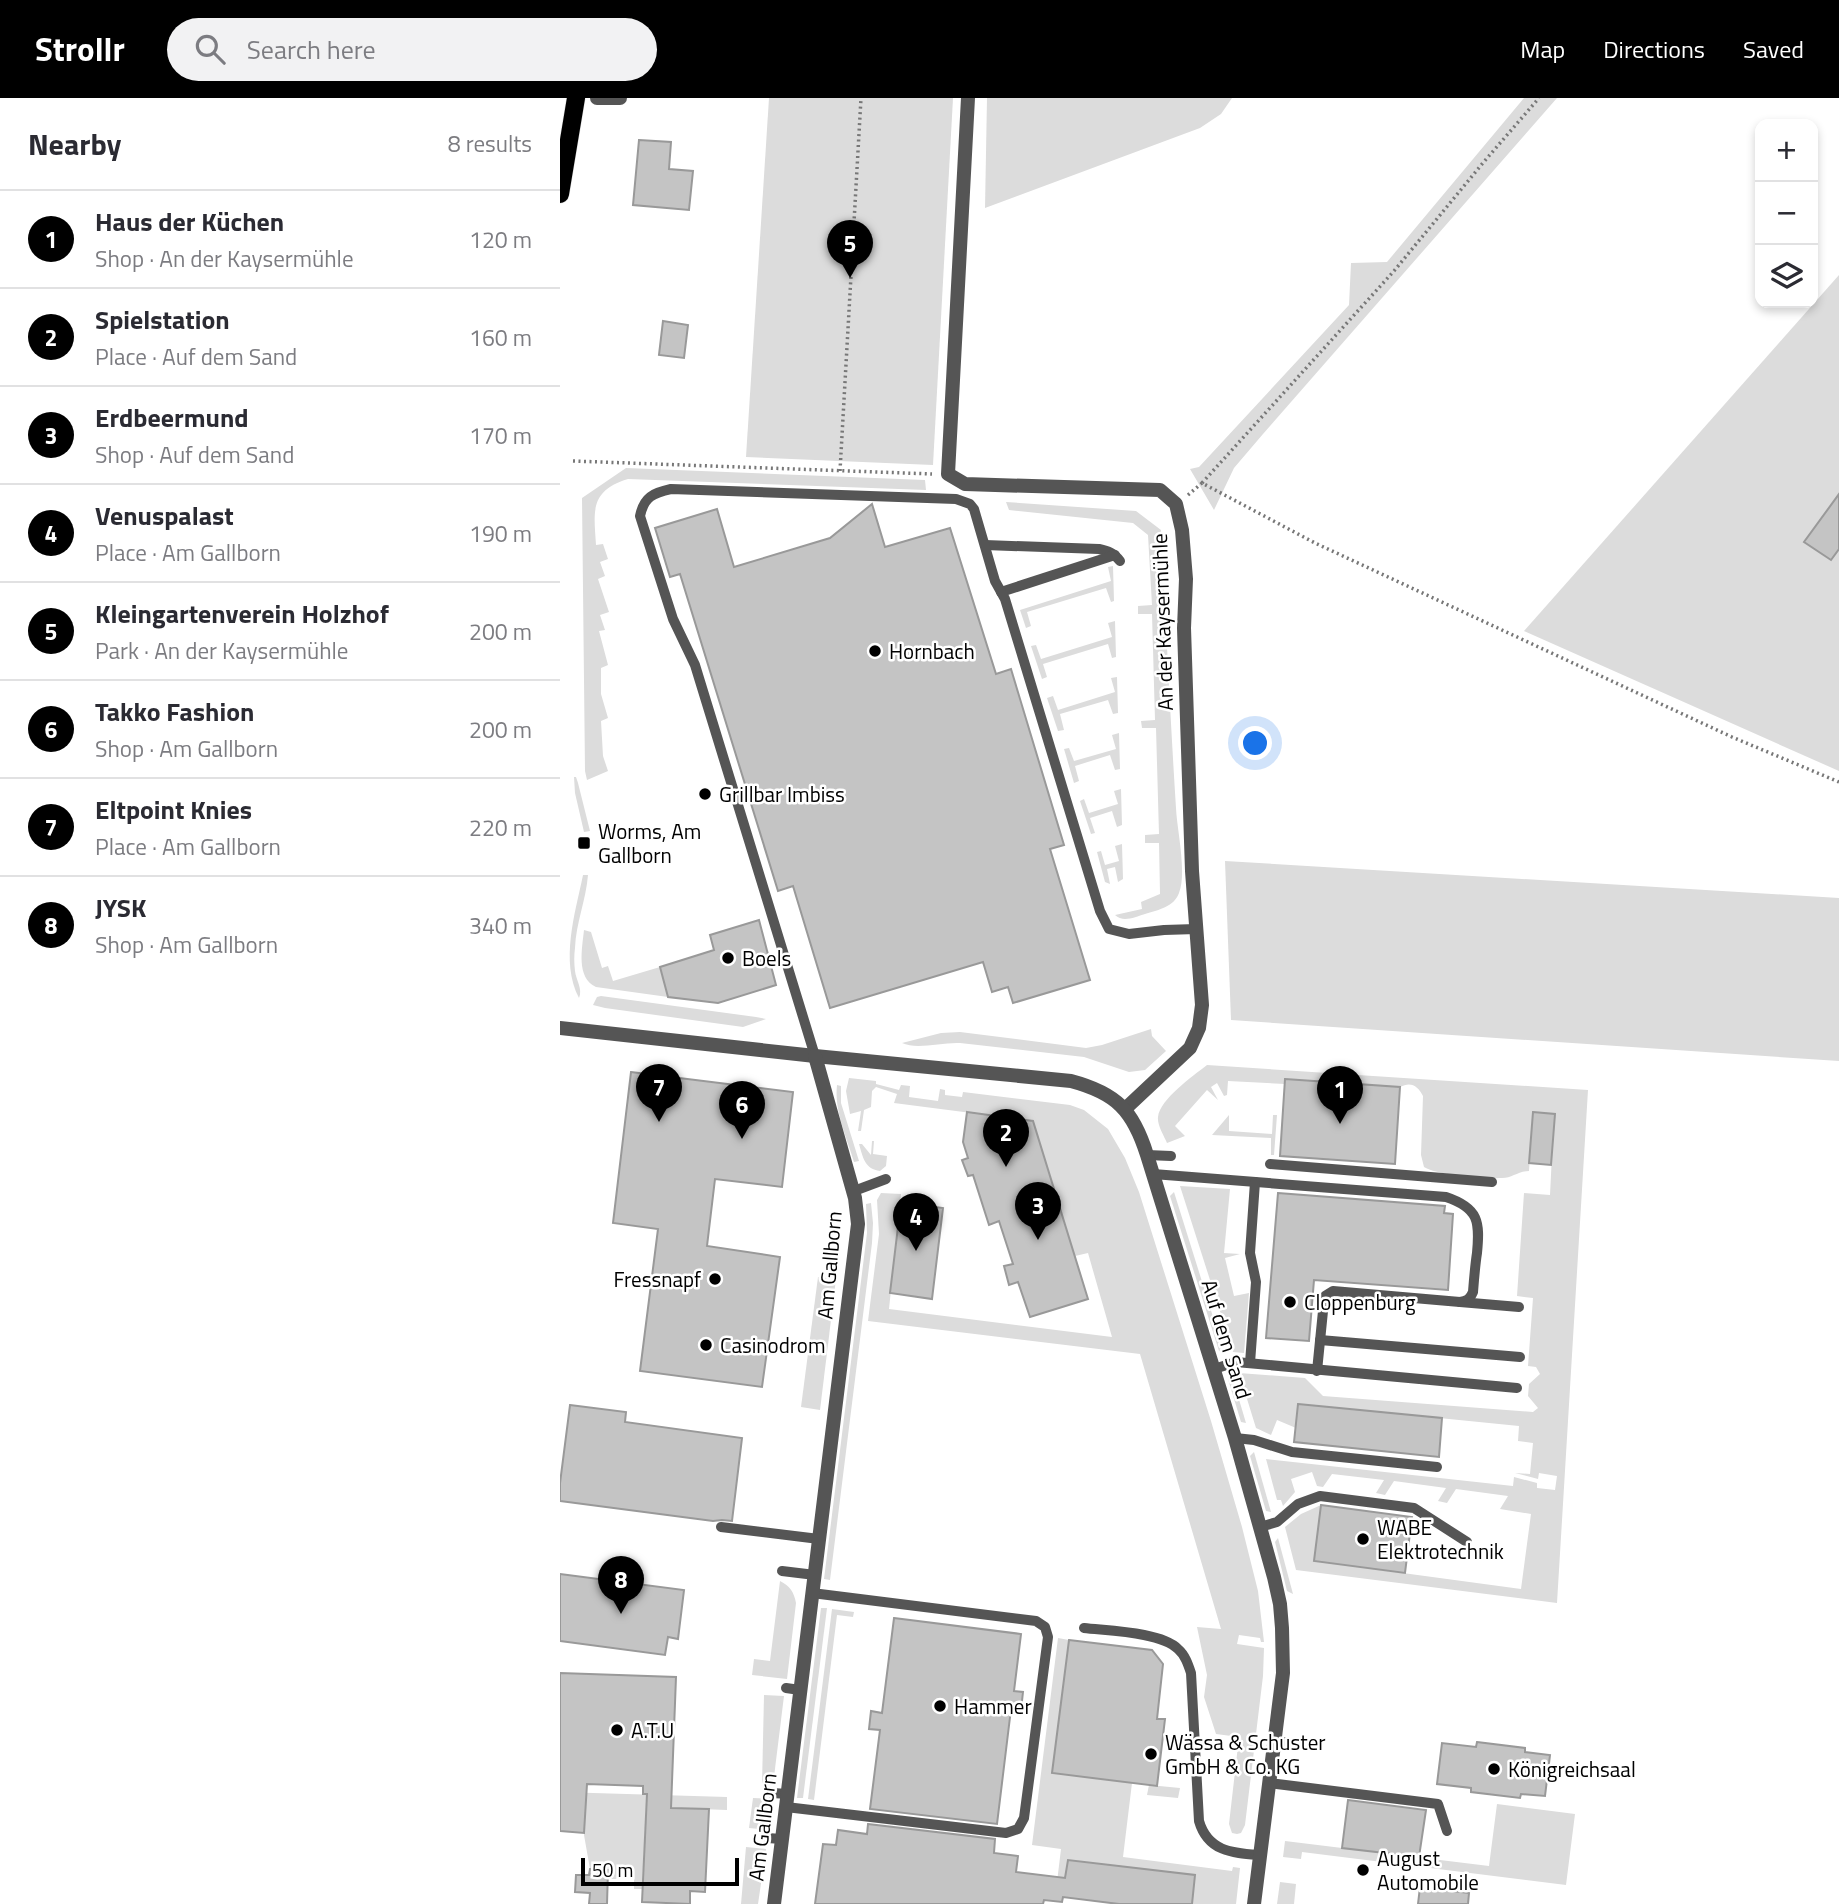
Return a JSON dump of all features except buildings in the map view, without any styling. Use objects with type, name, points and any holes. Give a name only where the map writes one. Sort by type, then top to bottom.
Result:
[{"type":"main road","points":[[560,194],[576,98]]},
{"type":"street","points":[[597,98],[620,98]]},
{"type":"street","points":[[948,474],[968,98]]},
{"type":"street","name":"An der Kaysermühle","points":[[948,474],[965,484],[1160,490],[1176,504],[1182,530],[1186,579],[1184,628],[1192,871],[1202,1005],[1199,1028],[1184,1056],[1125,1109]]},
{"type":"street","points":[[560,1028],[815,1056]]},
{"type":"street","name":"Auf dem Sand","points":[[815,1056],[1071,1081],[1109,1095],[1125,1109],[1137,1127],[1236,1438],[1280,1604],[1283,1673],[1254,1904]]},
{"type":"street","name":"Am Gallborn","points":[[774,1904],[775,1839],[787,1800],[793,1689],[815,1575],[856,1238],[857,1211],[853,1191],[815,1056]]},
{"type":"lane","points":[[815,1056],[695,665],[673,619],[640,516],[643,504],[651,496],[671,489],[956,499],[970,504],[974,509],[995,581],[1005,599],[1100,911],[1109,929],[1129,934],[1196,929]]},
{"type":"lane","points":[[985,545],[1099,549],[1110,551],[1118,558],[1001,592]]},
{"type":"lane","points":[[1147,1155],[1171,1156]]},
{"type":"lane","points":[[1270,1164],[1492,1182]]},
{"type":"lane","points":[[1153,1174],[1446,1198],[1459,1202],[1469,1209],[1479,1228],[1473,1292],[1466,1301],[1460,1302]]},
{"type":"lane","points":[[853,1191],[886,1179]]},
{"type":"lane","points":[[1250,1363],[1256,1282],[1250,1252],[1255,1182]]},
{"type":"lane","points":[[1317,1371],[1325,1296],[1333,1291],[1519,1307]]},
{"type":"lane","points":[[1320,1340],[1520,1357]]},
{"type":"lane","points":[[1213,1369],[1236,1362],[1517,1388]]},
{"type":"lane","points":[[1236,1438],[1254,1440],[1293,1452],[1437,1467]]},
{"type":"lane","points":[[1260,1527],[1278,1522],[1298,1504],[1320,1496],[1414,1508],[1467,1542]]},
{"type":"lane","points":[[721,1527],[819,1539]]},
{"type":"lane","points":[[782,1571],[815,1575]]},
{"type":"lane","points":[[772,1793],[787,1800],[1006,1833],[1018,1829],[1024,1818],[1048,1636],[1045,1627],[1036,1621],[812,1593]]},
{"type":"lane","points":[[1084,1628],[1156,1637],[1176,1646],[1191,1674],[1199,1821],[1202,1830],[1215,1845],[1224,1850],[1261,1855]]},
{"type":"lane","points":[[1274,1741],[1298,1744]]},
{"type":"lane","points":[[1269,1783],[1438,1804],[1447,1831]]},
{"type":"path","points":[[840,471],[861,98]]},
{"type":"path","points":[[1176,504],[1202,483],[1394,271],[1539,98]]},
{"type":"path","points":[[573,461],[948,474]]},
{"type":"path","points":[[1202,483],[1315,543],[1732,737],[1839,782]]},
{"type":"shaded area","points":[[769,98],[953,98],[933,465],[746,457]]},
{"type":"shaded area","points":[[987,98],[1232,98],[1221,114],[1200,128],[985,208]]},
{"type":"shaded area","points":[[1524,98],[1557,98],[1234,468],[1214,510],[1190,469],[1199,467],[1349,305],[1351,263],[1387,262]]},
{"type":"shaded area","points":[[1839,275],[1839,771],[1524,631],[1810,308],[1818,308],[1818,299]]},
{"type":"shaded area","points":[[626,468],[925,480],[926,490],[628,479],[606,490],[597,504],[595,522],[596,545],[603,544],[608,559],[600,562],[605,576],[598,579],[609,612],[600,615],[605,630],[599,631],[608,665],[601,668],[601,694],[608,718],[601,721],[603,756],[608,771],[587,780],[582,498]]},
{"type":"shaded area","points":[[1006,502],[1136,511],[1161,530],[1182,874],[1177,898],[1160,909],[1129,919],[1115,915],[1142,909],[1141,902],[1160,894],[1159,843],[1145,843],[1145,835],[1159,834],[1156,728],[1142,728],[1141,721],[1155,720],[1152,614],[1138,614],[1138,606],[1152,605],[1148,535],[1133,523],[1009,510]]},
{"type":"shaded area","points":[[1113,566],[1114,601],[1111,602],[1106,588],[1027,612],[1031,626],[1026,628],[1020,610],[1111,581],[1108,567]]},
{"type":"shaded area","points":[[1115,621],[1116,657],[1112,658],[1108,644],[1043,664],[1047,677],[1042,679],[1031,646],[1036,645],[1041,659],[1112,637],[1108,623]]},
{"type":"shaded area","points":[[1117,677],[1118,713],[1113,714],[1108,700],[1060,714],[1064,730],[1058,731],[1047,698],[1053,696],[1058,710],[1115,692],[1111,678]]},
{"type":"shaded area","points":[[1119,733],[1120,769],[1115,770],[1110,755],[1075,766],[1079,781],[1074,783],[1064,749],[1069,748],[1074,761],[1116,749],[1112,735]]},
{"type":"shaded area","points":[[574,777],[578,783],[590,831],[584,832]]},
{"type":"shaded area","points":[[1121,789],[1122,825],[1117,827],[1112,811],[1090,818],[1095,833],[1091,834],[1080,801],[1084,799],[1089,813],[1118,804],[1114,791]]},
{"type":"shaded area","points":[[1122,844],[1123,879],[1118,882],[1115,867],[1107,869],[1110,884],[1105,882],[1097,852],[1101,851],[1105,865],[1119,861],[1115,846]]},
{"type":"shaded area","points":[[1225,861],[1839,898],[1839,1061],[1231,1020]]},
{"type":"shaded area","points":[[583,875],[588,875],[574,956],[579,998],[570,969],[570,953],[573,921]]},
{"type":"shaded area","points":[[584,930],[591,932],[602,968],[608,966],[613,981],[660,967],[668,997],[596,987],[590,983],[585,977],[582,962]]},
{"type":"shaded area","points":[[597,997],[766,1019],[743,1027],[593,1005]]},
{"type":"shaded area","points":[[1151,1029],[1152,1036],[1166,1051],[1145,1070],[1129,1072],[1084,1057],[960,1043],[915,1046],[902,1043],[941,1033],[960,1032],[1086,1048]]},
{"type":"shaded area","points":[[1207,1065],[1588,1090],[1557,1603],[1296,1570],[1285,1527],[1301,1514],[1321,1505],[1314,1561],[1521,1589],[1531,1514],[1500,1509],[1508,1496],[1456,1489],[1447,1503],[1438,1501],[1446,1488],[1394,1481],[1385,1495],[1376,1493],[1384,1480],[1332,1474],[1323,1487],[1317,1486],[1312,1472],[1291,1479],[1295,1492],[1283,1506],[1281,1500],[1277,1500],[1266,1459],[1513,1486],[1514,1477],[1537,1483],[1537,1488],[1555,1490],[1557,1476],[1539,1473],[1538,1479],[1515,1473],[1530,1474],[1533,1443],[1518,1441],[1519,1426],[1299,1404],[1296,1428],[1277,1420],[1271,1435],[1256,1428],[1239,1373],[1305,1378],[1323,1396],[1533,1412],[1538,1408],[1528,1396],[1529,1384],[1540,1374],[1536,1367],[1528,1366],[1533,1298],[1517,1296],[1524,1193],[1550,1195],[1554,1114],[1533,1113],[1529,1171],[1502,1178],[1450,1174],[1424,1167],[1421,1155],[1423,1096],[1411,1085],[1400,1087],[1286,1079],[1285,1084],[1228,1081],[1227,1095],[1224,1096],[1217,1083],[1211,1087],[1218,1100],[1207,1090],[1175,1126],[1185,1136],[1167,1143],[1159,1123],[1160,1110],[1178,1088]]},
{"type":"shaded area","points":[[849,1078],[876,1081],[876,1084],[899,1090],[901,1085],[910,1086],[909,1097],[938,1101],[940,1089],[945,1090],[945,1095],[962,1097],[963,1092],[1070,1105],[1084,1110],[1108,1129],[1125,1158],[1139,1192],[1211,1421],[1258,1591],[1264,1642],[1261,1642],[1260,1638],[1239,1635],[1237,1644],[1264,1648],[1245,1825],[1241,1833],[1232,1833],[1229,1824],[1239,1737],[1216,1734],[1204,1697],[1207,1675],[1197,1627],[1221,1629],[1140,1354],[868,1321],[879,1234],[877,1200],[881,1193],[901,1194],[889,1309],[1112,1337],[1088,1253],[1075,1256],[1033,1121],[894,1103],[897,1094],[876,1087],[872,1091],[871,1107],[864,1110],[861,1131],[858,1131],[861,1111],[850,1114],[846,1091]]},
{"type":"shaded area","points":[[837,1085],[841,1086],[841,1103],[859,1161],[854,1162],[842,1124],[837,1105]]},
{"type":"shaded area","points":[[1229,1115],[1229,1131],[1272,1134],[1273,1115],[1277,1115],[1274,1155],[1271,1155],[1271,1138],[1212,1135]]},
{"type":"shaded area","points":[[872,1141],[873,1154],[887,1156],[886,1166],[880,1171],[868,1165],[859,1144],[871,1155]]},
{"type":"shaded area","points":[[1180,1186],[1230,1189],[1224,1253],[1240,1254],[1225,1258],[1234,1296],[1249,1293],[1244,1353],[1233,1352]]},
{"type":"shaded area","points":[[1174,1192],[1224,1352],[1219,1351],[1170,1196]]},
{"type":"shaded area","points":[[871,1203],[872,1243],[830,1580],[824,1579],[867,1233],[866,1204]]},
{"type":"shaded area","points":[[818,1277],[836,1279],[820,1410],[801,1407]]},
{"type":"shaded area","points":[[1232,1376],[1246,1423],[1241,1422],[1228,1379]]},
{"type":"shaded area","points":[[1254,1452],[1271,1512],[1266,1511],[1250,1456]]},
{"type":"shaded area","points":[[1278,1538],[1293,1594],[1287,1591],[1275,1542]]},
{"type":"shaded area","points":[[780,1581],[791,1590],[796,1603],[787,1679],[752,1675],[754,1659],[770,1661]]},
{"type":"shaded area","points":[[821,1608],[827,1608],[803,1798],[797,1798]]},
{"type":"shaded area","points":[[832,1609],[854,1612],[853,1617],[837,1615],[814,1800],[808,1799]]},
{"type":"shaded area","points":[[1058,1638],[1069,1640],[1053,1773],[1132,1783],[1123,1857],[1232,1871],[1233,1867],[1240,1868],[1236,1904],[1192,1904],[1194,1875],[1068,1860],[1065,1883],[1057,1882],[1061,1849],[1032,1845]]},
{"type":"shaded area","points":[[764,1695],[784,1696],[773,1785],[762,1785]]},
{"type":"shaded area","points":[[1149,1785],[1180,1788],[1178,1798],[1147,1795]]},
{"type":"shaded area","points":[[560,1792],[727,1797],[727,1810],[646,1807],[642,1889],[634,1889],[634,1879],[608,1879],[608,1870],[590,1869],[584,1835],[585,1813],[560,1812]]},
{"type":"shaded area","points":[[753,1798],[771,1799],[768,1830],[749,1828]]},
{"type":"shaded area","points":[[1497,1804],[1575,1814],[1566,1885],[1302,1852],[1301,1859],[1283,1857],[1285,1841],[1489,1866]]},
{"type":"shaded area","points":[[746,1847],[766,1849],[758,1904],[741,1904]]},
{"type":"shaded area","points":[[1280,1882],[1296,1884],[1294,1904],[1277,1904]]},
{"type":"place","name":"Kleingartenverein Holzhof","points":[[850,278]]},
{"type":"place","name":"Hornbach","points":[[875,651]]},
{"type":"place","name":"Grillbar Imbiss","points":[[705,794]]},
{"type":"place","name":"Worms, Am Gallborn","points":[[584,843]]},
{"type":"place","name":"Boels","points":[[728,958]]},
{"type":"place","name":"Eltpoint Knies","points":[[659,1122]]},
{"type":"place","name":"Haus der Küchen","points":[[1340,1124]]},
{"type":"place","name":"Takko Fashion","points":[[742,1139]]},
{"type":"place","name":"Spielstation","points":[[1006,1167]]},
{"type":"place","name":"Erdbeermund","points":[[1038,1240]]},
{"type":"place","name":"Venuspalast","points":[[916,1251]]},
{"type":"place","name":"Fressnapf","points":[[715,1279]]},
{"type":"place","name":"Cloppenburg","points":[[1290,1302]]},
{"type":"place","name":"Casinodrom","points":[[706,1345]]},
{"type":"place","name":"WABE Elektrotechnik","points":[[1363,1539]]},
{"type":"place","name":"JYSK","points":[[621,1614]]},
{"type":"place","name":"Hammer","points":[[940,1706]]},
{"type":"place","name":"A.T.U","points":[[617,1730]]},
{"type":"place","name":"Wässa & Schuster GmbH & Co. KG","points":[[1151,1754]]},
{"type":"place","name":"Königreichsaal","points":[[1494,1769]]},
{"type":"place","name":"August Automobile","points":[[1363,1870]]}]
